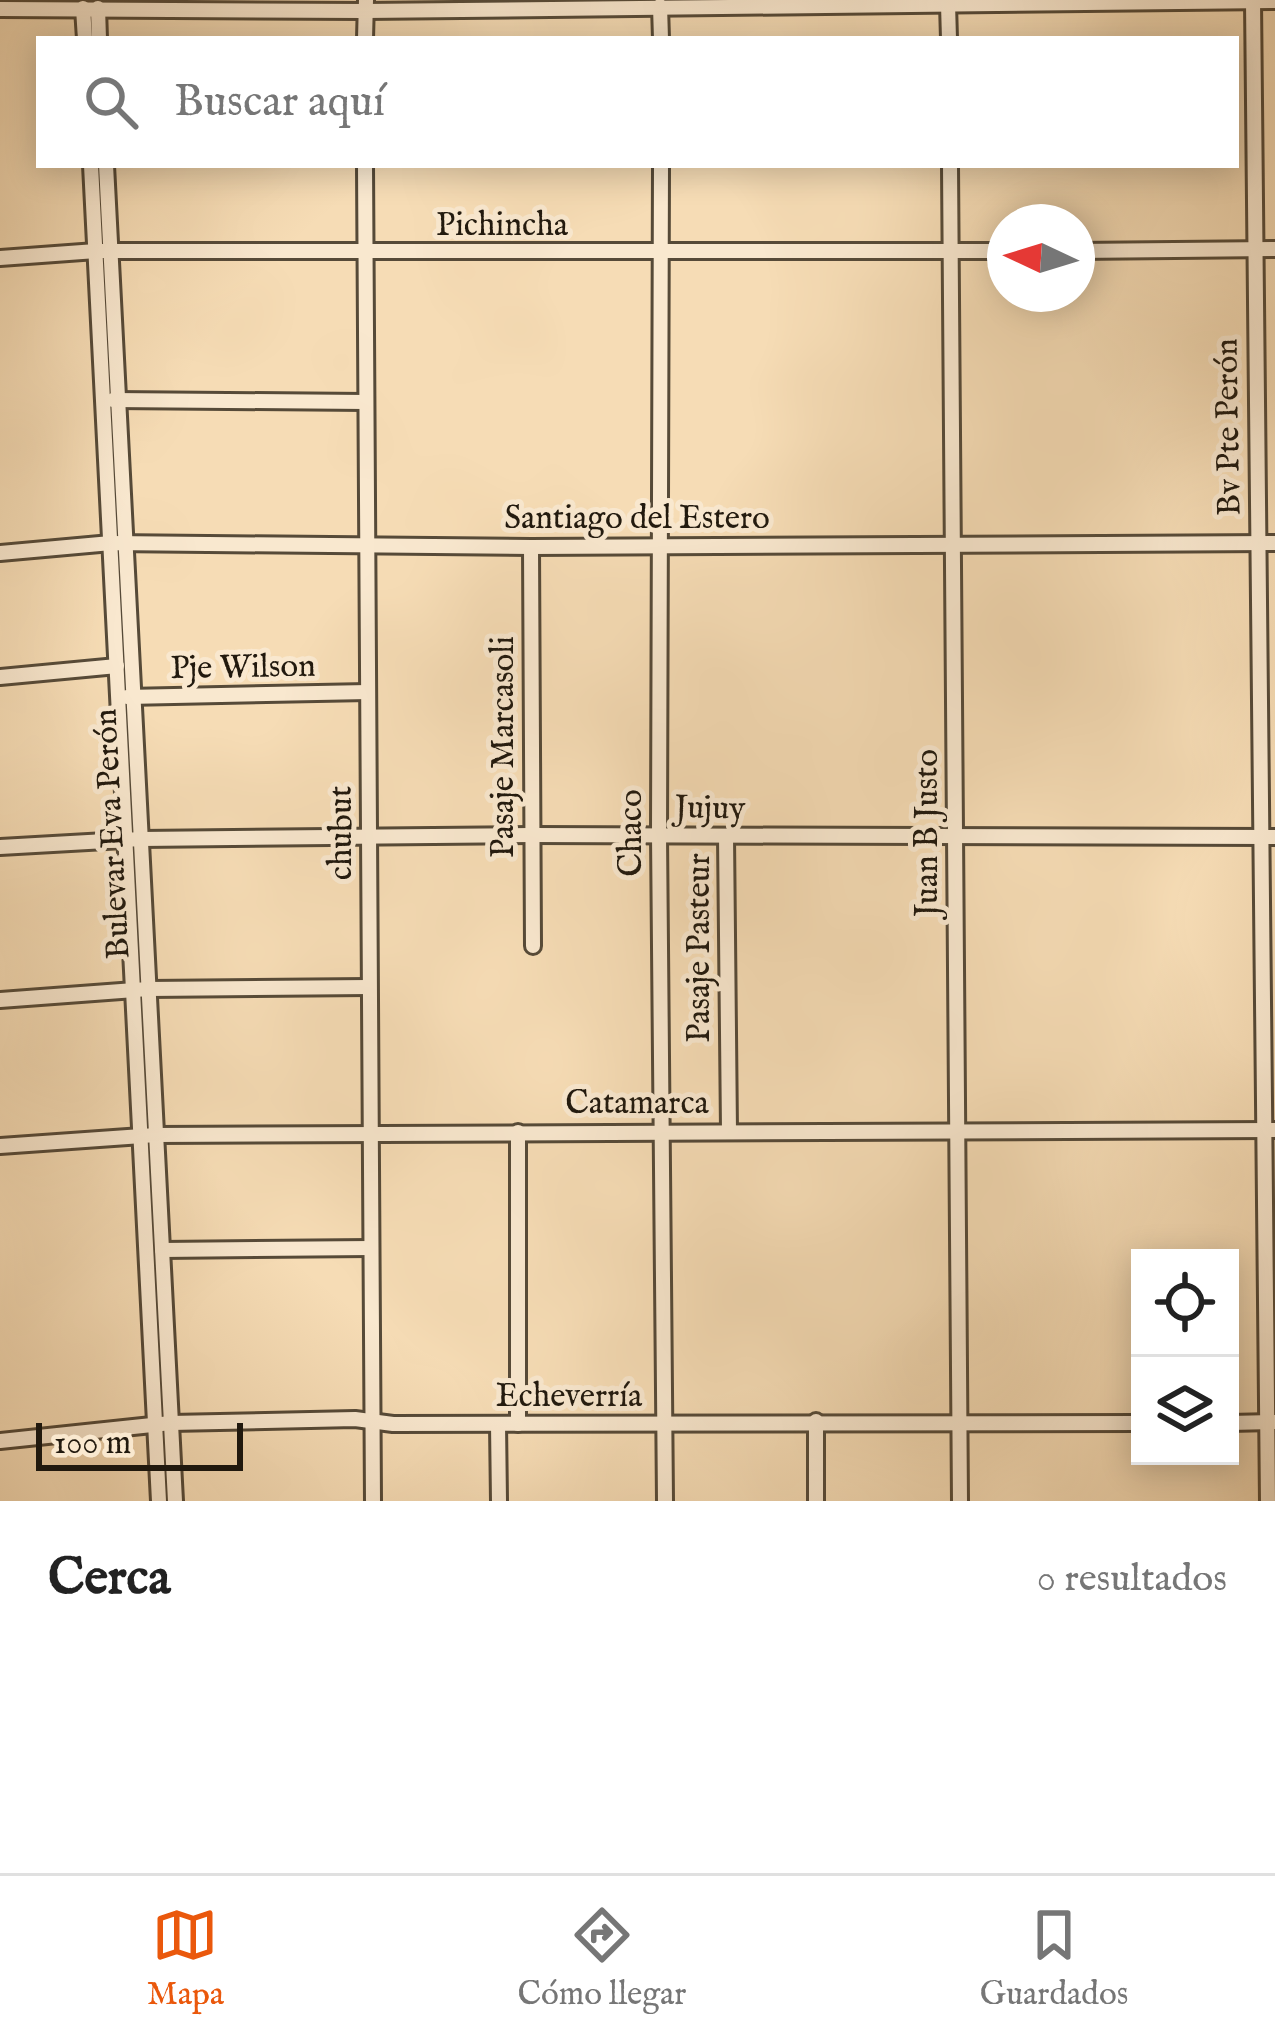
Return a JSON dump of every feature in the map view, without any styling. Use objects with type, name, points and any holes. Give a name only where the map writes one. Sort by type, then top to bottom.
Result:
[{"type":"street","name":"Bv Pte Perón","points":[[1253,1],[1257,543],[1268,837],[1272,1422],[1268,1501]]},
{"type":"street","points":[[0,9],[1275,1]]},
{"type":"street","points":[[948,4],[949,36]]},
{"type":"street","points":[[660,6],[661,36]]},
{"type":"street","points":[[85,36],[90,8]]},
{"type":"street","points":[[90,8],[98,36]]},
{"type":"street","points":[[1239,128],[1253,128]]},
{"type":"street","name":"Bulevar Eva Perón","points":[[92,168],[103,251],[163,1423],[175,1501]]},
{"type":"street","name":"Bulevar Eva Perón","points":[[103,251],[106,168]]},
{"type":"street","name":"chubut","points":[[365,168],[373,1501]]},
{"type":"street","name":"Chaco","points":[[661,168],[658,835],[665,1501]]},
{"type":"street","name":"Juan B Justo","points":[[950,168],[960,1501]]},
{"type":"street","points":[[1095,250],[1275,250]]},
{"type":"street","name":"Pichincha","points":[[0,258],[103,251],[987,251]]},
{"type":"street","points":[[111,400],[366,402]]},
{"type":"street","name":"Santiago del Estero","points":[[0,553],[118,544],[1275,543]]},
{"type":"street","name":"Bulevar Eva Perón","points":[[118,544],[117,666],[126,697]]},
{"type":"street","name":"Pasaje Marcasoli","points":[[531,547],[533,946]]},
{"type":"street","points":[[0,677],[117,666]]},
{"type":"street","name":"Pje Wilson","points":[[126,697],[368,692]]},
{"type":"street","name":"Jujuy","points":[[0,847],[133,839],[530,835],[1268,837]]},
{"type":"street","name":"Pasaje Pasteur","points":[[726,836],[729,1131]]},
{"type":"street","points":[[0,1000],[141,989],[369,987]]},
{"type":"street","name":"Catamarca","points":[[0,1146],[149,1136],[1270,1130]]},
{"type":"street","points":[[518,1132],[518,1424]]},
{"type":"street","name":"Bulevar Eva Perón","points":[[149,1136],[162,1250],[159,1501]]},
{"type":"street","points":[[162,1250],[371,1248]]},
{"type":"street","points":[[816,1421],[816,1501]]},
{"type":"street","points":[[1239,1423],[1272,1422]]},
{"type":"street","name":"Echeverría","points":[[0,1441],[163,1423],[1131,1423]]},
{"type":"street","points":[[498,1424],[499,1501]]}]
